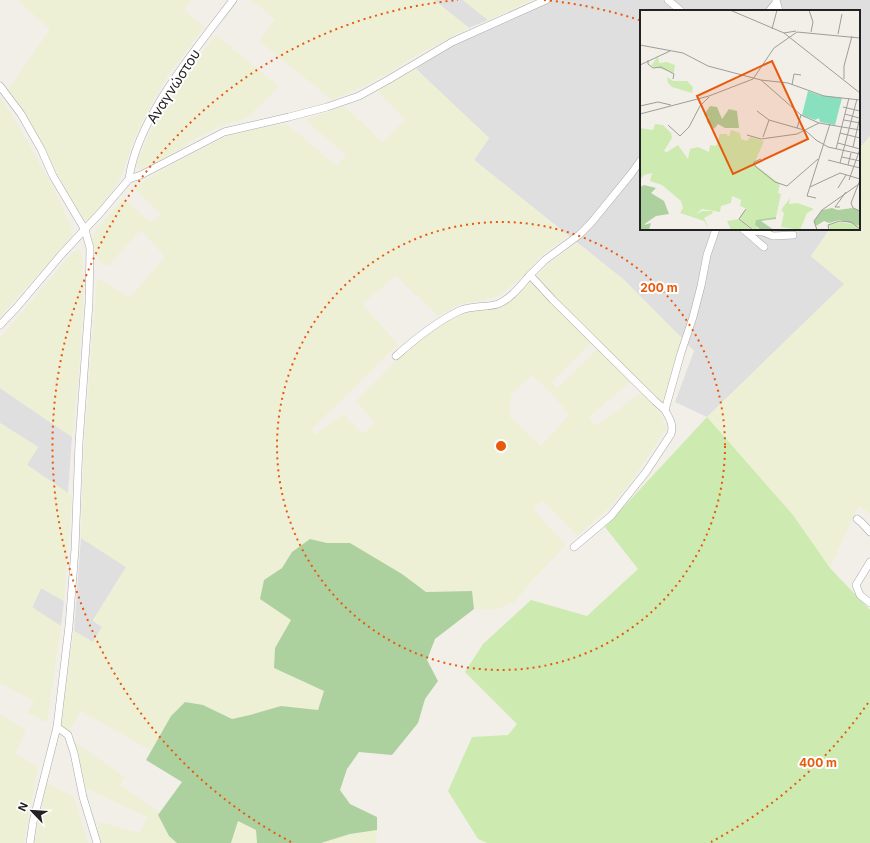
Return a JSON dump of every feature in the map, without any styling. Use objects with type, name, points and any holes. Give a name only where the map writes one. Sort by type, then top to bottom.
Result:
[{"type":"street","name":"Αναγνώστου","points":[[129,179],[131,166],[147,124],[180,71],[233,0]]},
{"type":"street","points":[[0,325],[129,179],[141,175],[224,132],[327,107],[359,96],[452,42],[546,0]]},
{"type":"street","points":[[668,0],[680,10]]},
{"type":"street","points":[[770,10],[776,1]]},
{"type":"street","points":[[0,86],[21,114],[41,149],[53,176],[85,230],[90,248],[76,533],[69,626],[57,727],[30,843]]},
{"type":"street","points":[[396,356],[437,323],[458,312],[473,306],[498,304],[505,299],[516,290],[545,260],[579,235],[591,223],[640,161]]},
{"type":"street","points":[[665,410],[681,352],[693,316],[707,255],[716,230]]},
{"type":"street","points":[[745,230],[764,247]]},
{"type":"street","points":[[750,230],[763,232],[773,236],[793,235]]},
{"type":"street","points":[[530,275],[553,300],[665,410],[673,428],[668,440],[646,472],[611,516],[574,547]]},
{"type":"street","points":[[857,519],[862,522],[870,532]]},
{"type":"street","points":[[870,562],[856,585],[860,595],[870,603]]},
{"type":"street","points":[[57,727],[66,733],[70,741],[83,797],[97,843]]},
{"type":"shaded area","points":[[434,0],[463,0],[488,20],[469,28]]},
{"type":"shaded area","points":[[550,0],[870,0],[870,136],[860,148],[860,10],[640,10],[640,230],[829,230],[811,256],[845,284],[707,417],[675,402],[694,351],[623,279],[474,160],[489,138],[416,69],[436,54],[463,39]]},
{"type":"shaded area","points":[[0,388],[72,437],[68,493],[27,465],[38,447],[0,423]]},
{"type":"shaded area","points":[[81,538],[126,567],[93,620],[102,627],[93,642],[74,631]]},
{"type":"shaded area","points":[[41,588],[64,601],[61,626],[32,608]]},
{"type":"green space","points":[[17,0],[192,0],[184,10],[204,27],[169,74],[149,108],[132,144],[122,174],[116,186],[90,220],[85,221],[70,197],[24,111],[7,91],[50,29]]},
{"type":"green space","points":[[250,0],[434,0],[469,28],[417,55],[387,74],[332,100],[259,41],[275,19]]},
{"type":"green space","points":[[463,0],[532,0],[488,20]]},
{"type":"green space","points":[[216,35],[279,86],[247,118],[221,126],[196,138],[172,155],[143,170],[135,167],[152,127],[179,81]]},
{"type":"green space","points":[[416,69],[489,138],[474,160],[568,236],[543,254],[524,275],[499,296],[460,304],[438,316],[396,276],[362,304],[398,344],[312,429],[315,435],[343,414],[363,434],[375,423],[356,401],[405,352],[420,339],[439,326],[468,310],[487,308],[516,294],[529,282],[533,284],[591,343],[552,382],[557,388],[598,348],[630,382],[589,417],[596,426],[642,392],[660,413],[667,428],[628,486],[607,510],[577,536],[543,501],[533,509],[566,545],[531,582],[515,602],[495,610],[474,609],[472,591],[426,592],[402,574],[292,552],[282,568],[264,580],[291,620],[275,648],[274,668],[324,691],[318,711],[281,706],[232,719],[203,705],[171,716],[151,751],[81,711],[69,732],[60,726],[74,631],[93,642],[102,627],[93,621],[126,567],[81,538],[84,447],[97,278],[130,297],[165,257],[141,230],[108,266],[99,262],[92,239],[96,230],[124,198],[151,223],[161,214],[134,188],[160,171],[226,136],[255,129],[287,124],[337,166],[346,155],[305,120],[344,106],[383,142],[405,119],[377,91]],"holes":[[[532,375],[552,394],[569,415],[541,446],[509,416],[511,394]]]},
{"type":"green space","points":[[0,96],[52,186],[71,226],[72,236],[0,317]]},
{"type":"green space","points":[[870,136],[870,514],[859,505],[830,568],[793,515],[707,417],[844,284],[811,256],[829,230],[860,230],[860,148]]},
{"type":"green space","points":[[577,243],[623,279],[682,338],[662,404],[536,277],[550,263]]},
{"type":"green space","points":[[79,249],[82,255],[83,268],[83,307],[79,371],[72,437],[0,388],[0,338],[72,253]]},
{"type":"green space","points":[[707,417],[793,515],[830,568],[870,610],[870,843],[487,843],[478,839],[448,791],[472,737],[508,735],[517,724],[465,672],[483,644],[531,600],[587,616],[638,569],[605,527]]},
{"type":"green space","points":[[0,423],[38,447],[27,465],[72,496],[64,601],[41,588],[32,607],[61,626],[47,723],[27,712],[34,701],[0,683]]},
{"type":"green space","points":[[310,539],[327,543],[350,543],[402,574],[426,592],[472,591],[474,609],[435,639],[427,660],[438,681],[425,699],[418,723],[392,755],[359,752],[347,769],[340,790],[350,804],[377,817],[377,830],[350,834],[321,843],[257,843],[256,830],[238,821],[231,843],[177,843],[169,836],[158,815],[182,782],[146,760],[171,716],[185,702],[203,705],[232,719],[281,706],[318,710],[324,691],[274,668],[275,648],[291,620],[260,599],[264,580],[282,568],[292,552]]},
{"type":"green space","points":[[0,714],[26,730],[15,754],[38,766],[24,843],[0,843]]},
{"type":"green space","points":[[73,741],[125,777],[120,785],[160,813],[158,815],[169,836],[177,843],[100,843],[97,830],[100,822],[140,833],[147,817],[85,788]]},
{"type":"green space","points":[[47,783],[74,797],[88,843],[34,843]]},
{"type":"green space","points":[[238,821],[256,830],[257,843],[232,843]]},
{"type":"green space","points":[[377,830],[376,843],[321,843],[350,834]]}]
